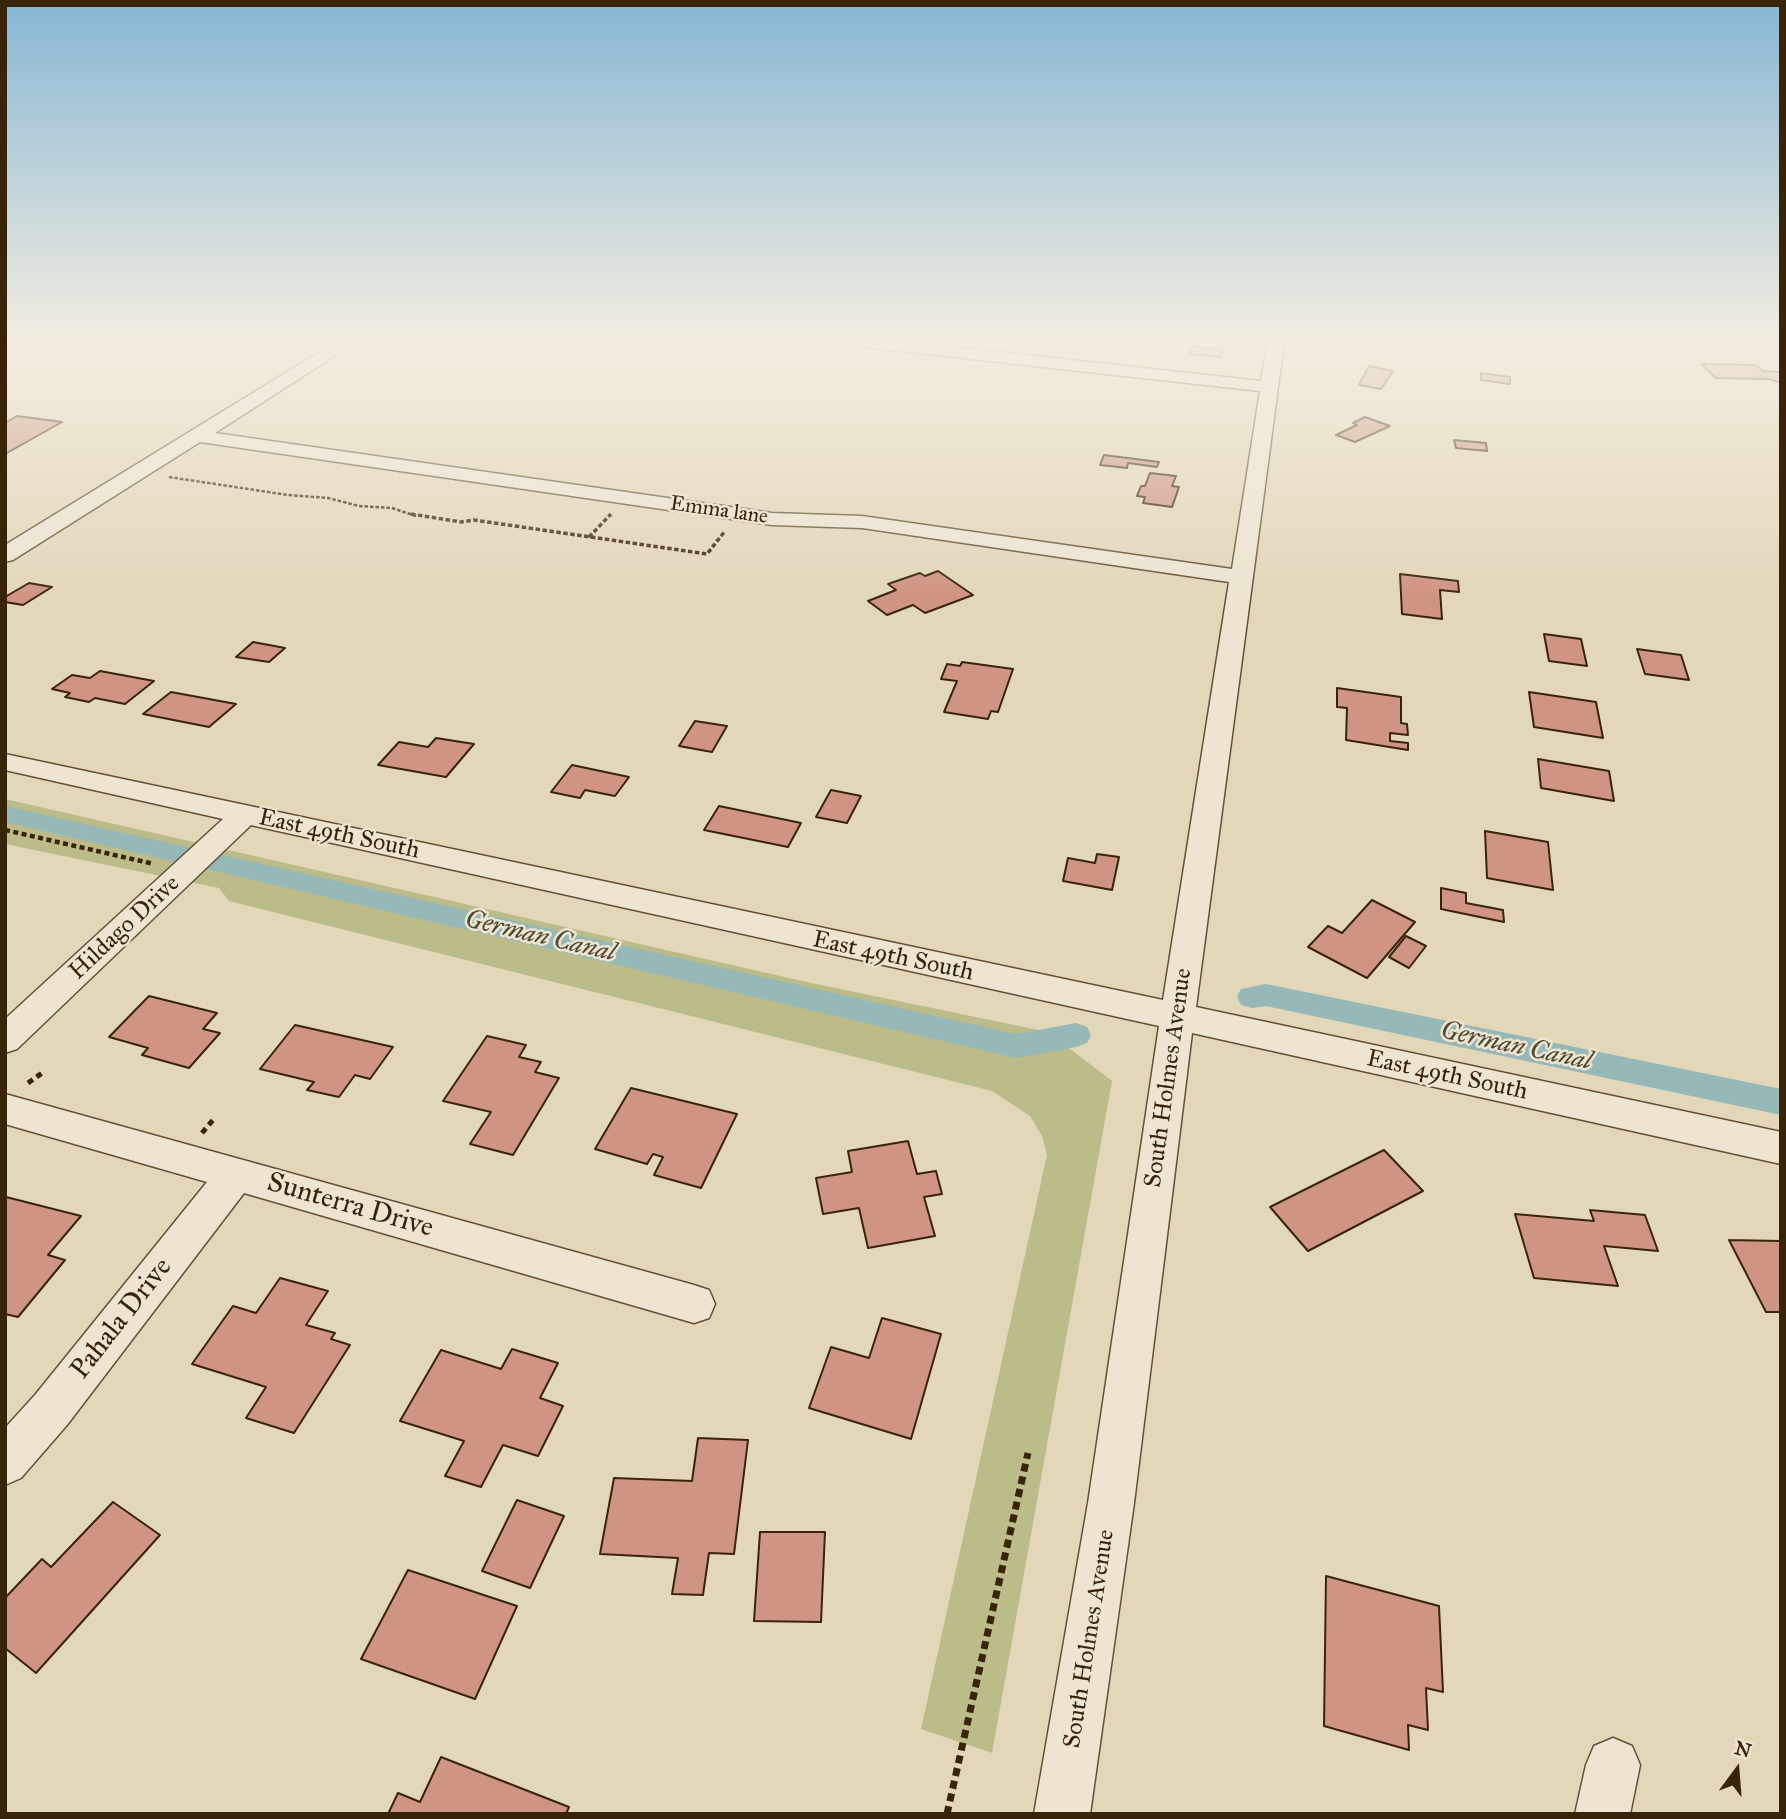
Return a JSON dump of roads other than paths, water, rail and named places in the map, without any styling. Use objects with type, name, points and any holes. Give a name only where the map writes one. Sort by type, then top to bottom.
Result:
[{"type":"street","points":[[5,555],[212,427]]},
{"type":"street","name":"South Holmes Avenue","points":[[1062,1814],[1111,1503],[1177,1019],[1264,427]]},
{"type":"street","name":"Emma lane","points":[[197,436],[772,519],[862,522],[1242,577]]},
{"type":"street","name":"East 49th South","points":[[5,762],[1177,1019],[1781,1148]]},
{"type":"street","name":"Hildago Drive","points":[[5,1040],[244,815]]},
{"type":"street","name":"Sunterra Drive","points":[[16,1096],[236,1174],[694,1304]]},
{"type":"street","name":"Pahala Drive","points":[[5,1462],[51,1409],[236,1174]]},
{"type":"waterway","name":"German Canal","points":[[5,814],[1016,1046],[1076,1035]]},
{"type":"waterway","name":"German Canal","points":[[1252,997],[1266,995],[1781,1102]]}]
